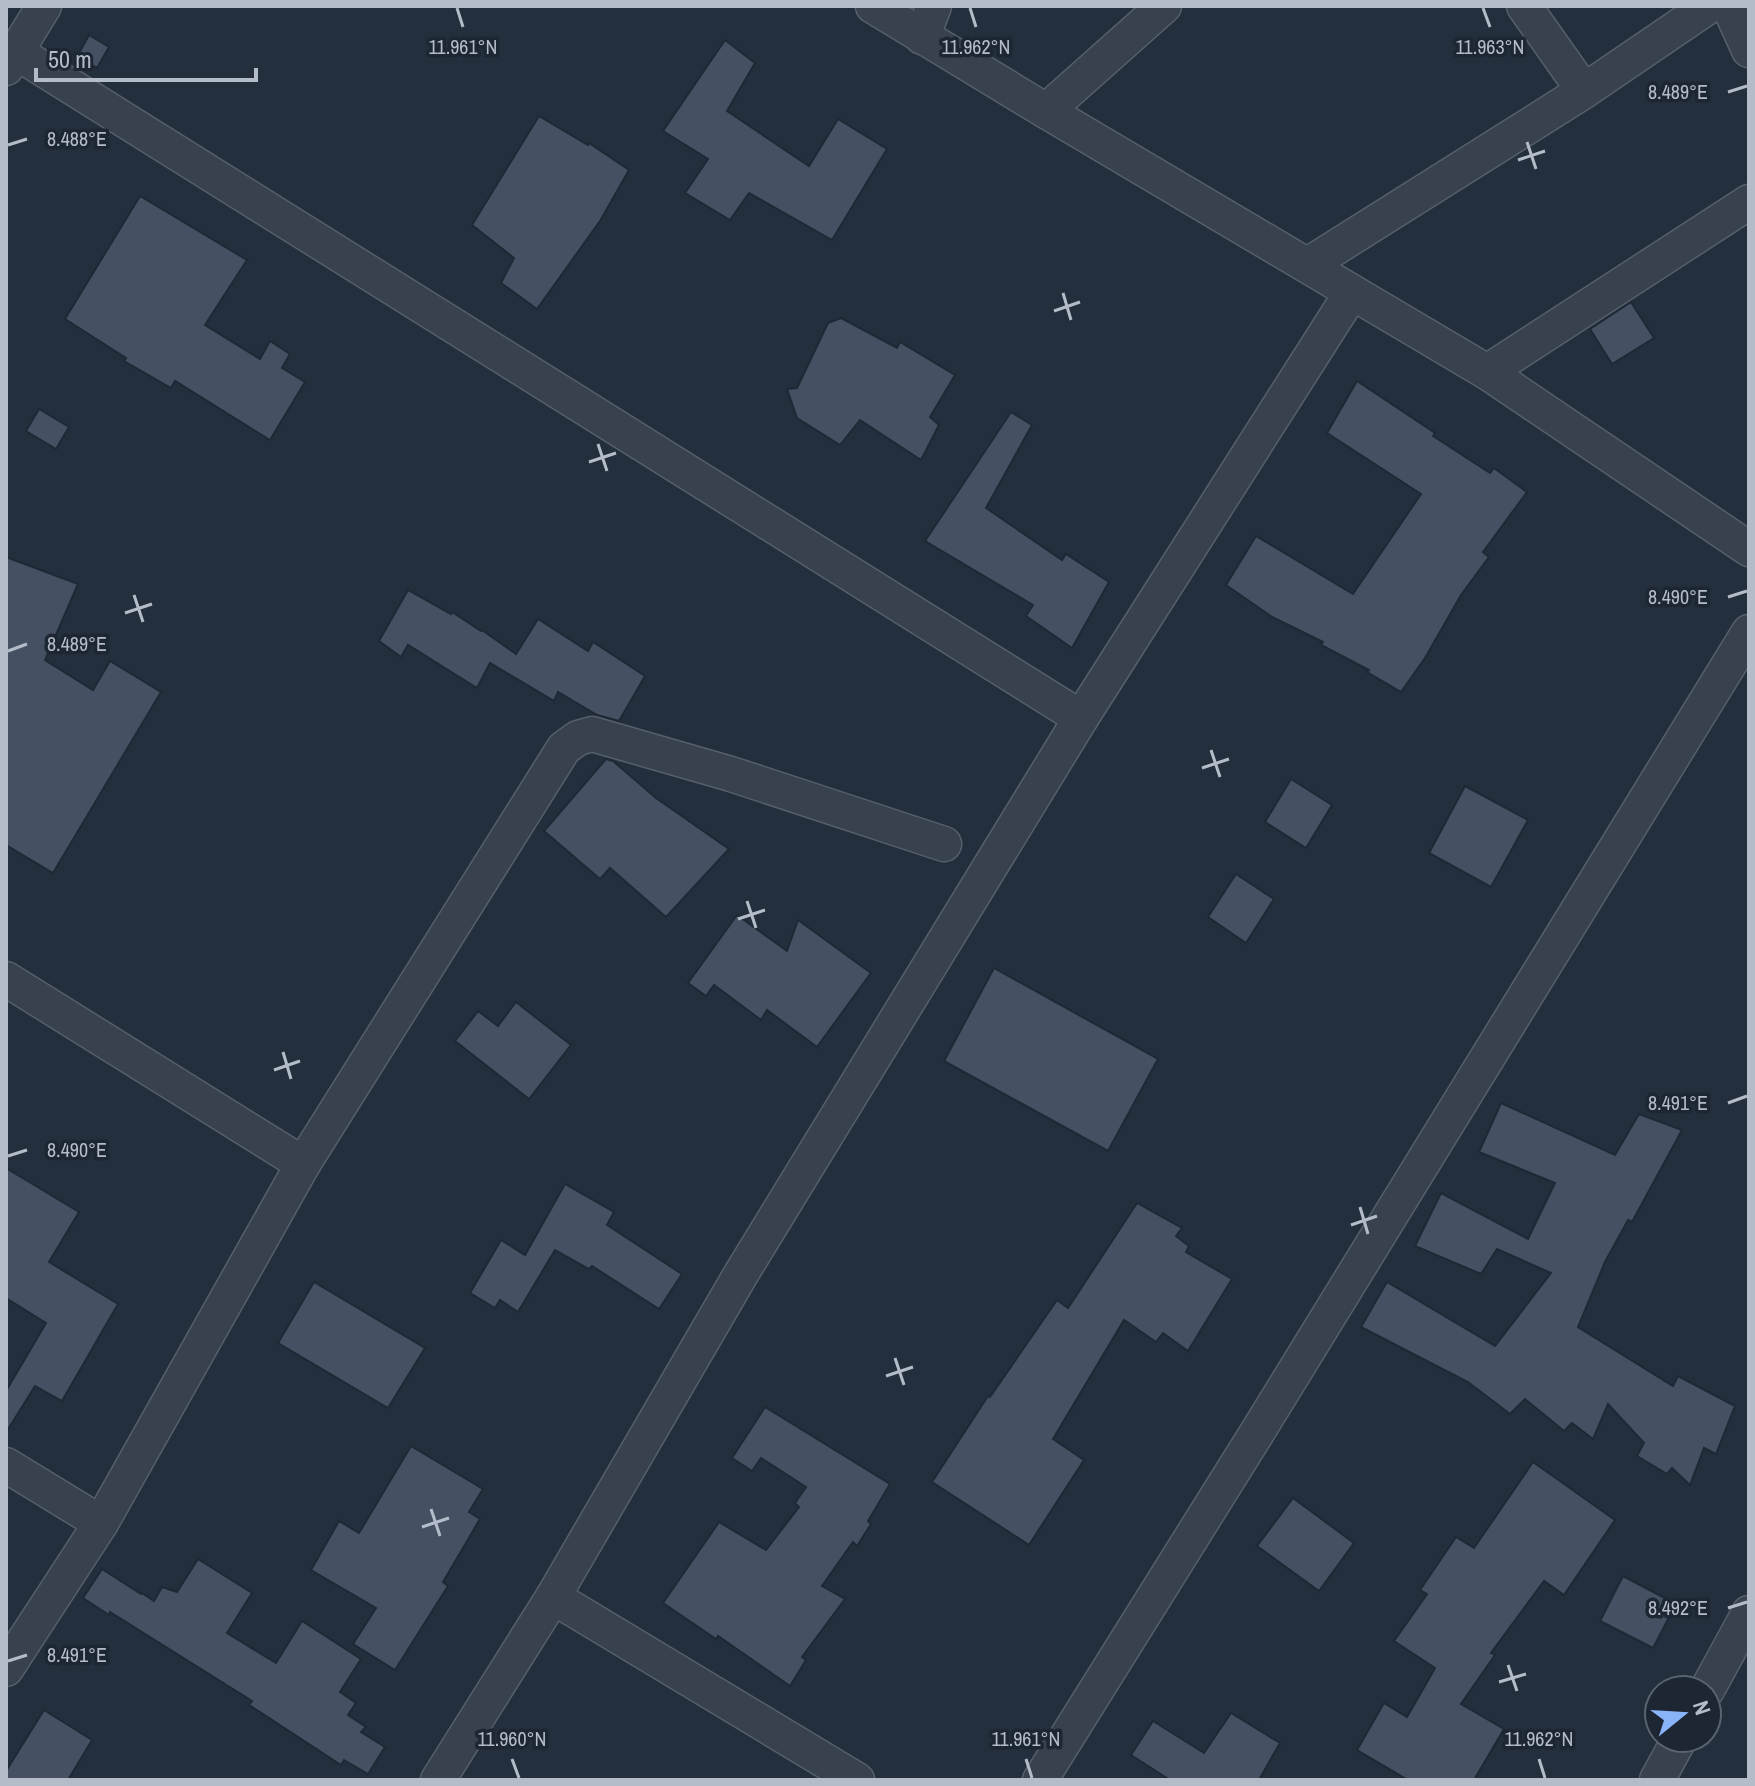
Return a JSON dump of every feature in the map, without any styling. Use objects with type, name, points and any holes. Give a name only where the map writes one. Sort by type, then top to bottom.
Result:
[{"type":"street","points":[[44,6],[11,60],[1081,718]]},
{"type":"street","points":[[873,6],[928,21],[1046,111],[1487,372],[1749,549]]},
{"type":"street","points":[[1046,111],[1164,6]]},
{"type":"street","points":[[1524,6],[1584,91]]},
{"type":"street","points":[[1308,265],[1584,91],[1709,6]]},
{"type":"street","points":[[1729,6],[1749,50]]},
{"type":"street","points":[[1487,372],[1749,202]]},
{"type":"street","points":[[438,1780],[553,1597],[741,1274],[1081,718],[1352,292]]},
{"type":"street","points":[[1040,1780],[1749,632]]},
{"type":"street","points":[[6,1669],[101,1523],[303,1164],[564,748],[578,738],[592,734],[944,844]]},
{"type":"street","points":[[6,979],[303,1164]]},
{"type":"street","points":[[6,1465],[101,1523]]},
{"type":"street","points":[[553,1597],[857,1780]]},
{"type":"street","points":[[1716,1674],[1749,1613]]},
{"type":"street","points":[[1657,1780],[1671,1754]]},
{"type":"building","points":[[89,35],[109,47],[97,68],[77,57]]},
{"type":"building","points":[[725,40],[755,63],[727,111],[809,166],[838,119],[887,149],[832,240],[749,193],[730,220],[685,193],[708,159],[663,131]]},
{"type":"building","points":[[539,116],[589,143],[629,170],[600,221],[537,309],[501,283],[514,258],[472,225]]},
{"type":"building","points":[[140,196],[247,260],[205,325],[260,359],[270,341],[290,354],[282,368],[305,382],[270,440],[175,381],[171,388],[124,361],[126,358],[65,319]]},
{"type":"building","points":[[1631,302],[1654,338],[1612,364],[1590,329]]},
{"type":"building","points":[[841,318],[897,348],[900,342],[955,375],[930,417],[939,425],[921,460],[860,420],[840,445],[797,418],[787,389],[797,388],[828,323]]},
{"type":"building","points":[[1357,381],[1435,433],[1433,436],[1490,473],[1494,468],[1527,492],[1483,552],[1489,557],[1461,595],[1425,658],[1401,692],[1367,672],[1369,670],[1321,645],[1323,642],[1272,617],[1226,585],[1256,536],[1353,594],[1421,494],[1327,433]]},
{"type":"building","points":[[39,409],[69,427],[56,449],[26,431]]},
{"type":"building","points":[[1011,412],[1032,425],[986,508],[1062,560],[1066,554],[1109,582],[1072,648],[1026,616],[1033,605],[925,541]]},
{"type":"building","points":[[6,557],[78,584],[45,660],[93,690],[110,661],[161,692],[53,873],[6,845]]},
{"type":"building","points":[[408,590],[452,612],[516,654],[538,619],[588,651],[593,642],[645,676],[619,721],[597,715],[558,692],[554,701],[490,663],[477,688],[408,645],[401,657],[379,641]]},
{"type":"building","points":[[606,759],[613,761],[656,798],[729,849],[666,917],[610,868],[600,879],[544,831]]},
{"type":"building","points":[[1291,779],[1332,805],[1306,848],[1265,822]]},
{"type":"building","points":[[1465,786],[1528,820],[1491,887],[1429,853]]},
{"type":"building","points":[[1236,874],[1274,899],[1246,943],[1208,917]]},
{"type":"building","points":[[737,915],[787,951],[798,920],[871,973],[817,1047],[767,1010],[761,1020],[714,985],[706,996],[688,983]]},
{"type":"building","points":[[994,968],[1158,1059],[1108,1151],[944,1061]]},
{"type":"building","points":[[516,1002],[571,1045],[529,1099],[455,1041],[478,1011],[498,1026]]},
{"type":"building","points":[[1501,1103],[1615,1155],[1639,1114],[1682,1130],[1632,1222],[1628,1220],[1605,1262],[1578,1327],[1673,1386],[1678,1376],[1735,1406],[1716,1454],[1704,1448],[1690,1485],[1672,1468],[1667,1474],[1637,1456],[1644,1443],[1608,1404],[1593,1439],[1572,1423],[1564,1431],[1525,1399],[1510,1414],[1468,1382],[1361,1327],[1387,1282],[1495,1346],[1551,1273],[1497,1249],[1481,1274],[1415,1246],[1441,1193],[1528,1239],[1555,1183],[1479,1152]]},
{"type":"building","points":[[6,1168],[79,1212],[49,1262],[118,1304],[62,1401],[35,1386],[7,1431],[6,1391],[46,1323],[6,1298]]},
{"type":"building","points":[[565,1184],[614,1212],[607,1225],[682,1274],[659,1309],[592,1266],[589,1269],[555,1250],[518,1312],[500,1300],[495,1308],[470,1293],[501,1240],[525,1255]]},
{"type":"building","points":[[1137,1203],[1182,1228],[1176,1236],[1189,1246],[1186,1252],[1232,1279],[1188,1351],[1163,1333],[1156,1342],[1124,1320],[1053,1439],[1084,1460],[1029,1545],[932,1482],[988,1396],[1057,1300],[1068,1308]]},
{"type":"building","points":[[314,1282],[425,1348],[388,1408],[278,1343]]},
{"type":"building","points":[[765,1407],[890,1484],[857,1546],[853,1542],[822,1586],[845,1599],[802,1657],[806,1660],[790,1686],[718,1636],[716,1639],[663,1603],[719,1522],[766,1550],[799,1507],[795,1503],[806,1487],[761,1458],[752,1471],[732,1458]]},
{"type":"building","points":[[411,1446],[483,1489],[469,1512],[480,1519],[443,1582],[448,1586],[395,1670],[353,1644],[376,1608],[311,1570],[339,1521],[359,1533]]},
{"type":"building","points":[[1533,1462],[1615,1520],[1564,1595],[1544,1581],[1491,1653],[1495,1655],[1461,1704],[1504,1729],[1474,1780],[1408,1780],[1357,1750],[1384,1703],[1407,1717],[1435,1668],[1394,1641],[1427,1594],[1420,1590],[1456,1537],[1474,1548]]},
{"type":"building","points":[[1293,1498],[1354,1543],[1319,1591],[1257,1546]]},
{"type":"building","points":[[198,1559],[252,1593],[227,1633],[276,1663],[302,1621],[361,1659],[340,1692],[356,1703],[348,1715],[366,1727],[361,1732],[385,1747],[368,1774],[344,1760],[341,1765],[249,1705],[252,1701],[83,1598],[102,1569],[154,1601],[162,1587],[177,1592]]},
{"type":"building","points":[[1623,1576],[1676,1604],[1653,1648],[1600,1621]]},
{"type":"building","points":[[44,1710],[92,1740],[68,1780],[6,1780],[6,1771]]},
{"type":"building","points":[[1231,1713],[1280,1743],[1259,1780],[1170,1780],[1131,1755],[1153,1721],[1204,1753]]}]
